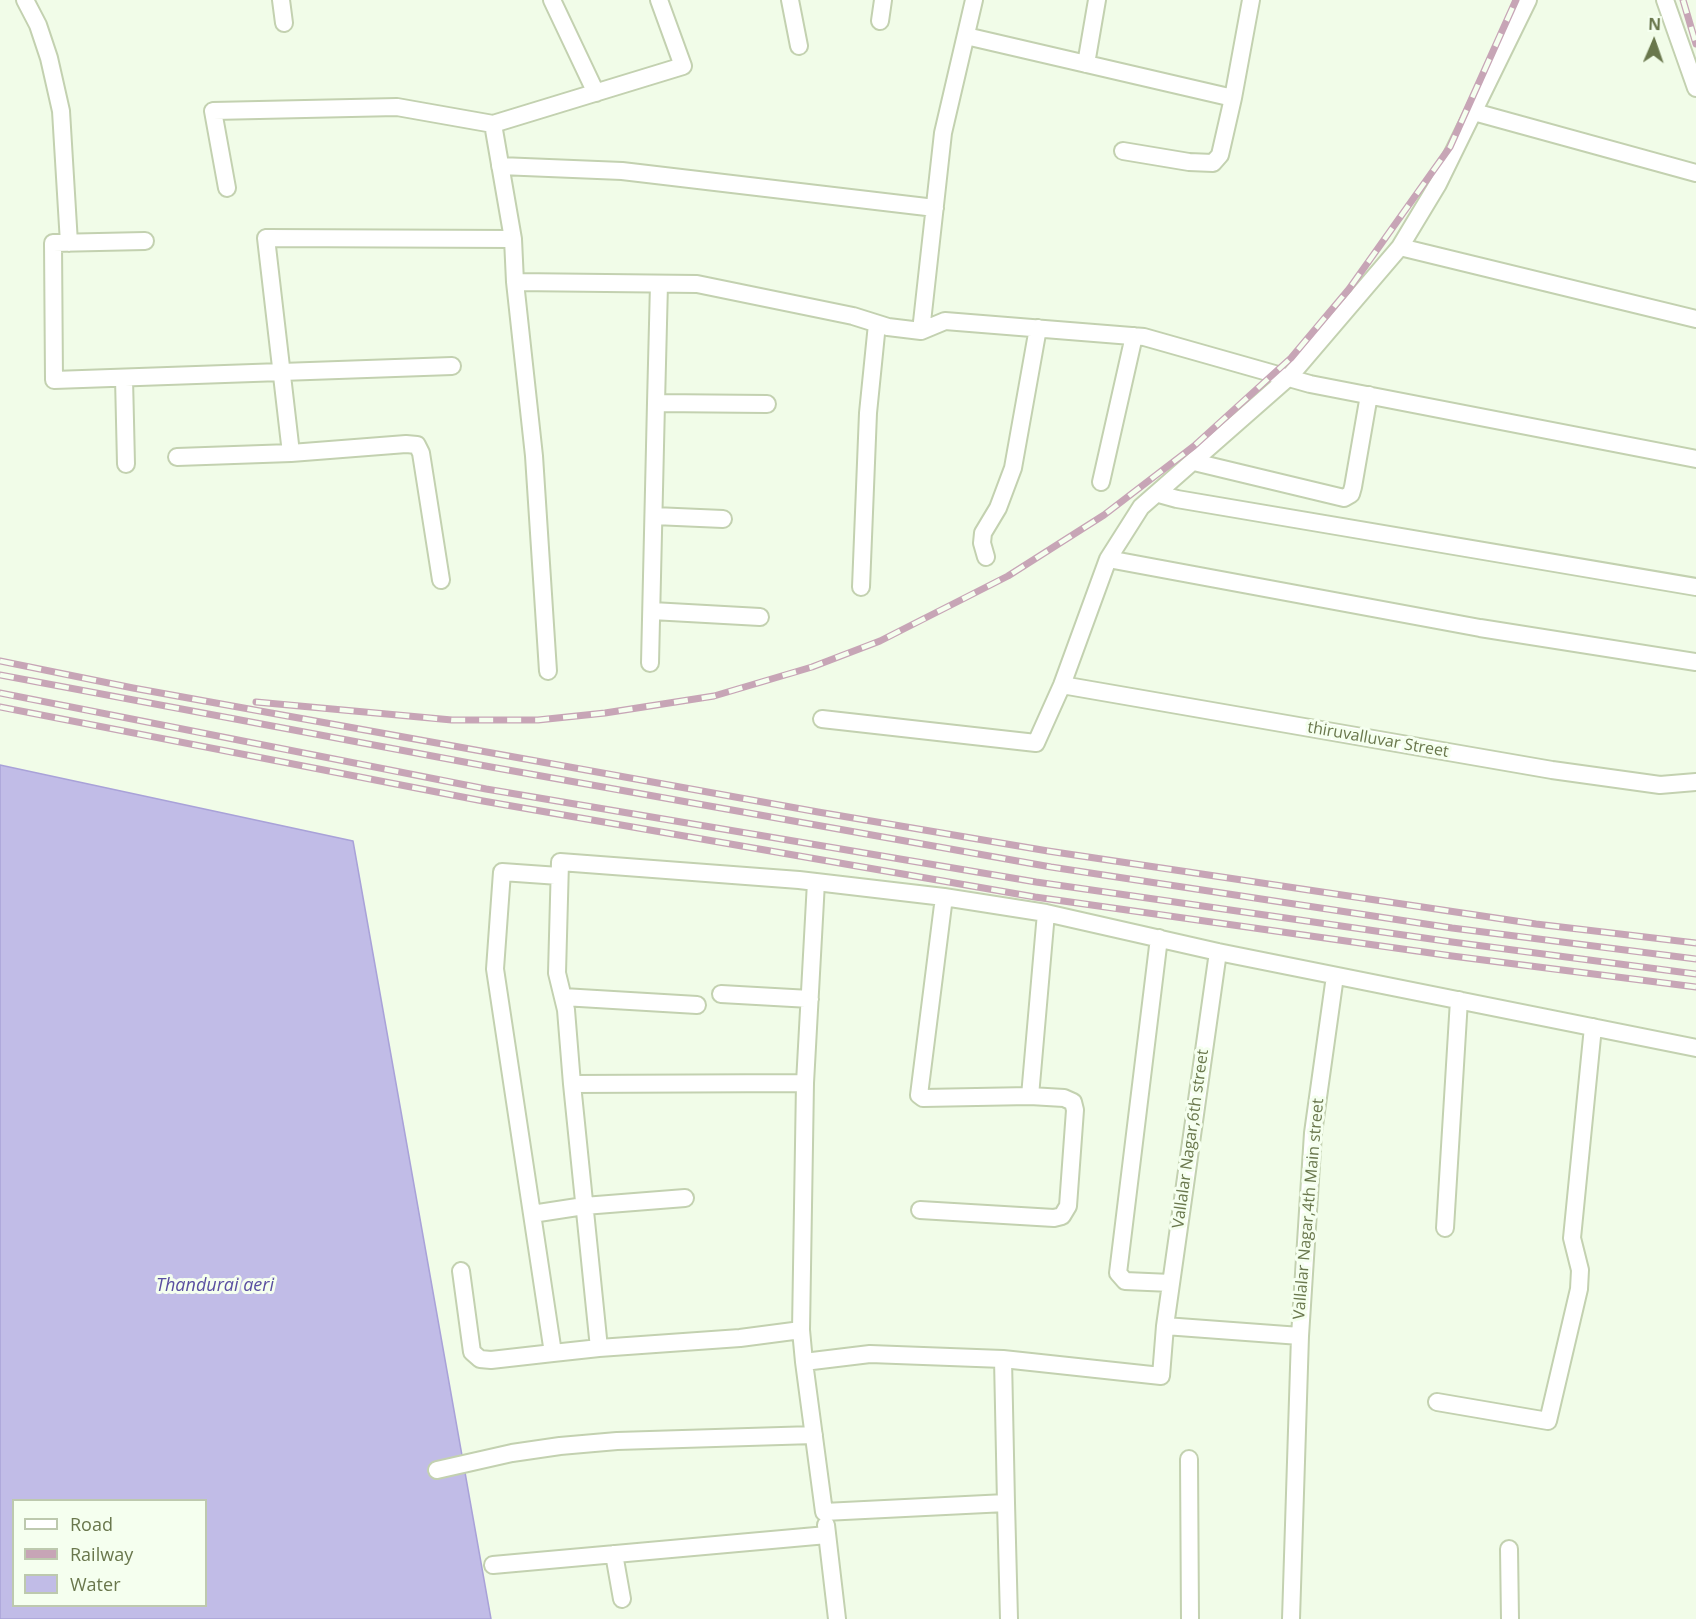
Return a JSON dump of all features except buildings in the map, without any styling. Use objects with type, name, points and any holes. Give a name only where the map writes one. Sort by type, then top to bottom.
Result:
[{"type":"street","points":[[25,0],[38,25],[49,58],[62,111],[69,243]]},
{"type":"street","points":[[282,0],[284,23]]},
{"type":"street","points":[[552,0],[596,93]]},
{"type":"street","points":[[227,188],[213,111],[396,107],[493,124],[683,66],[659,0]]},
{"type":"street","points":[[790,0],[799,46]]},
{"type":"street","points":[[880,21],[883,0]]},
{"type":"street","points":[[921,332],[944,133],[974,0]]},
{"type":"street","points":[[1086,64],[1097,0]]},
{"type":"street","points":[[1124,151],[1189,162],[1213,163],[1220,154],[1251,0]]},
{"type":"street","points":[[822,719],[1036,743],[1062,685],[1108,559],[1123,531],[1141,507],[1159,494],[1228,429],[1289,377],[1400,247],[1438,184],[1528,0]]},
{"type":"street","points":[[1665,0],[1696,88]]},
{"type":"street","points":[[966,36],[1233,98]]},
{"type":"street","points":[[1474,112],[1696,173]]},
{"type":"street","points":[[493,124],[513,239],[514,282],[534,456],[548,671]]},
{"type":"street","points":[[500,166],[622,171],[935,208]]},
{"type":"street","points":[[291,453],[266,238],[513,239]]},
{"type":"street","points":[[145,241],[53,243],[54,380],[452,366]]},
{"type":"street","points":[[1400,247],[1696,319]]},
{"type":"street","points":[[514,282],[697,284],[921,332],[945,321],[1134,336],[1289,377],[1369,395],[1696,459]]},
{"type":"street","points":[[650,663],[659,284]]},
{"type":"street","points":[[861,587],[868,413],[877,324]]},
{"type":"street","points":[[986,556],[982,543],[983,533],[998,508],[1013,468],[1038,328]]},
{"type":"street","points":[[1101,482],[1134,336]]},
{"type":"street","points":[[124,378],[126,464]]},
{"type":"street","points":[[1194,462],[1344,498],[1351,494],[1353,487],[1369,395]]},
{"type":"street","points":[[656,403],[766,405]]},
{"type":"street","points":[[177,457],[291,453],[406,444],[417,446],[421,453],[441,580]]},
{"type":"street","points":[[1159,494],[1188,501],[1696,587]]},
{"type":"street","points":[[654,516],[723,519]]},
{"type":"street","points":[[1108,559],[1480,628],[1696,662]]},
{"type":"street","points":[[652,610],[760,617]]},
{"type":"street","name":"thiruvalluvar Street","points":[[1062,685],[1552,770],[1660,785],[1696,782]]},
{"type":"street","points":[[599,1348],[563,997],[557,973],[560,862],[816,882],[944,897],[1046,913],[1218,952],[1696,1048]]},
{"type":"street","points":[[553,1353],[495,969],[502,872],[559,876]]},
{"type":"street","points":[[816,882],[805,1083],[801,1330],[837,1619]]},
{"type":"street","points":[[920,1210],[1043,1218],[1062,1216],[1068,1206],[1075,1110],[1072,1102],[1064,1098],[1030,1096],[923,1098],[919,1095],[944,897]]},
{"type":"street","points":[[1030,1096],[1046,913]]},
{"type":"street","points":[[1159,938],[1118,1273],[1125,1281],[1171,1283]]},
{"type":"street","name":"Vallalar Nagar,6th street","points":[[1165,1326],[1218,952]]},
{"type":"street","name":"Vallalar Nagar,4th Main street","points":[[1165,1326],[1300,1336],[1313,1133],[1335,976]]},
{"type":"street","points":[[721,994],[810,999]]},
{"type":"street","points":[[563,997],[697,1005]]},
{"type":"street","points":[[1446,1228],[1459,1000]]},
{"type":"street","points":[[1437,1402],[1548,1420],[1579,1289],[1580,1270],[1572,1238],[1593,1027]]},
{"type":"street","points":[[572,1084],[805,1083]]},
{"type":"street","points":[[532,1214],[584,1206],[685,1198]]},
{"type":"street","points":[[460,1271],[472,1352],[480,1359],[491,1360],[599,1348],[740,1338],[801,1330]]},
{"type":"street","points":[[804,1362],[870,1354],[1003,1359],[1161,1376],[1165,1326]]},
{"type":"street","points":[[1290,1619],[1300,1336]]},
{"type":"street","points":[[1003,1359],[1009,1619]]},
{"type":"street","points":[[437,1470],[512,1453],[560,1446],[617,1441],[814,1435]]},
{"type":"street","points":[[1189,1459],[1190,1619]]},
{"type":"street","points":[[824,1512],[1006,1503]]},
{"type":"street","points":[[493,1565],[827,1535]]},
{"type":"street","points":[[1509,1549],[1510,1619]]},
{"type":"street","points":[[614,1554],[622,1599]]},
{"type":"water","name":"Thandurai aeri","points":[[0,765],[353,841],[491,1619],[0,1619]]},
{"type":"railway","points":[[256,702],[452,720],[538,720],[605,713],[714,696],[812,667],[880,641],[1008,576],[1104,515],[1194,446],[1291,358],[1349,289],[1450,147],[1516,0]]},
{"type":"railway","points":[[1683,0],[1696,44]]},
{"type":"railway","points":[[0,661],[133,688],[818,812],[1048,851],[1536,924],[1696,943]]},
{"type":"railway","points":[[0,675],[491,767],[1051,867],[1452,928],[1696,959]]},
{"type":"railway","points":[[0,693],[486,789],[1036,882],[1452,942],[1696,974]]},
{"type":"railway","points":[[0,707],[483,801],[1035,897],[1452,956],[1696,987]]}]
